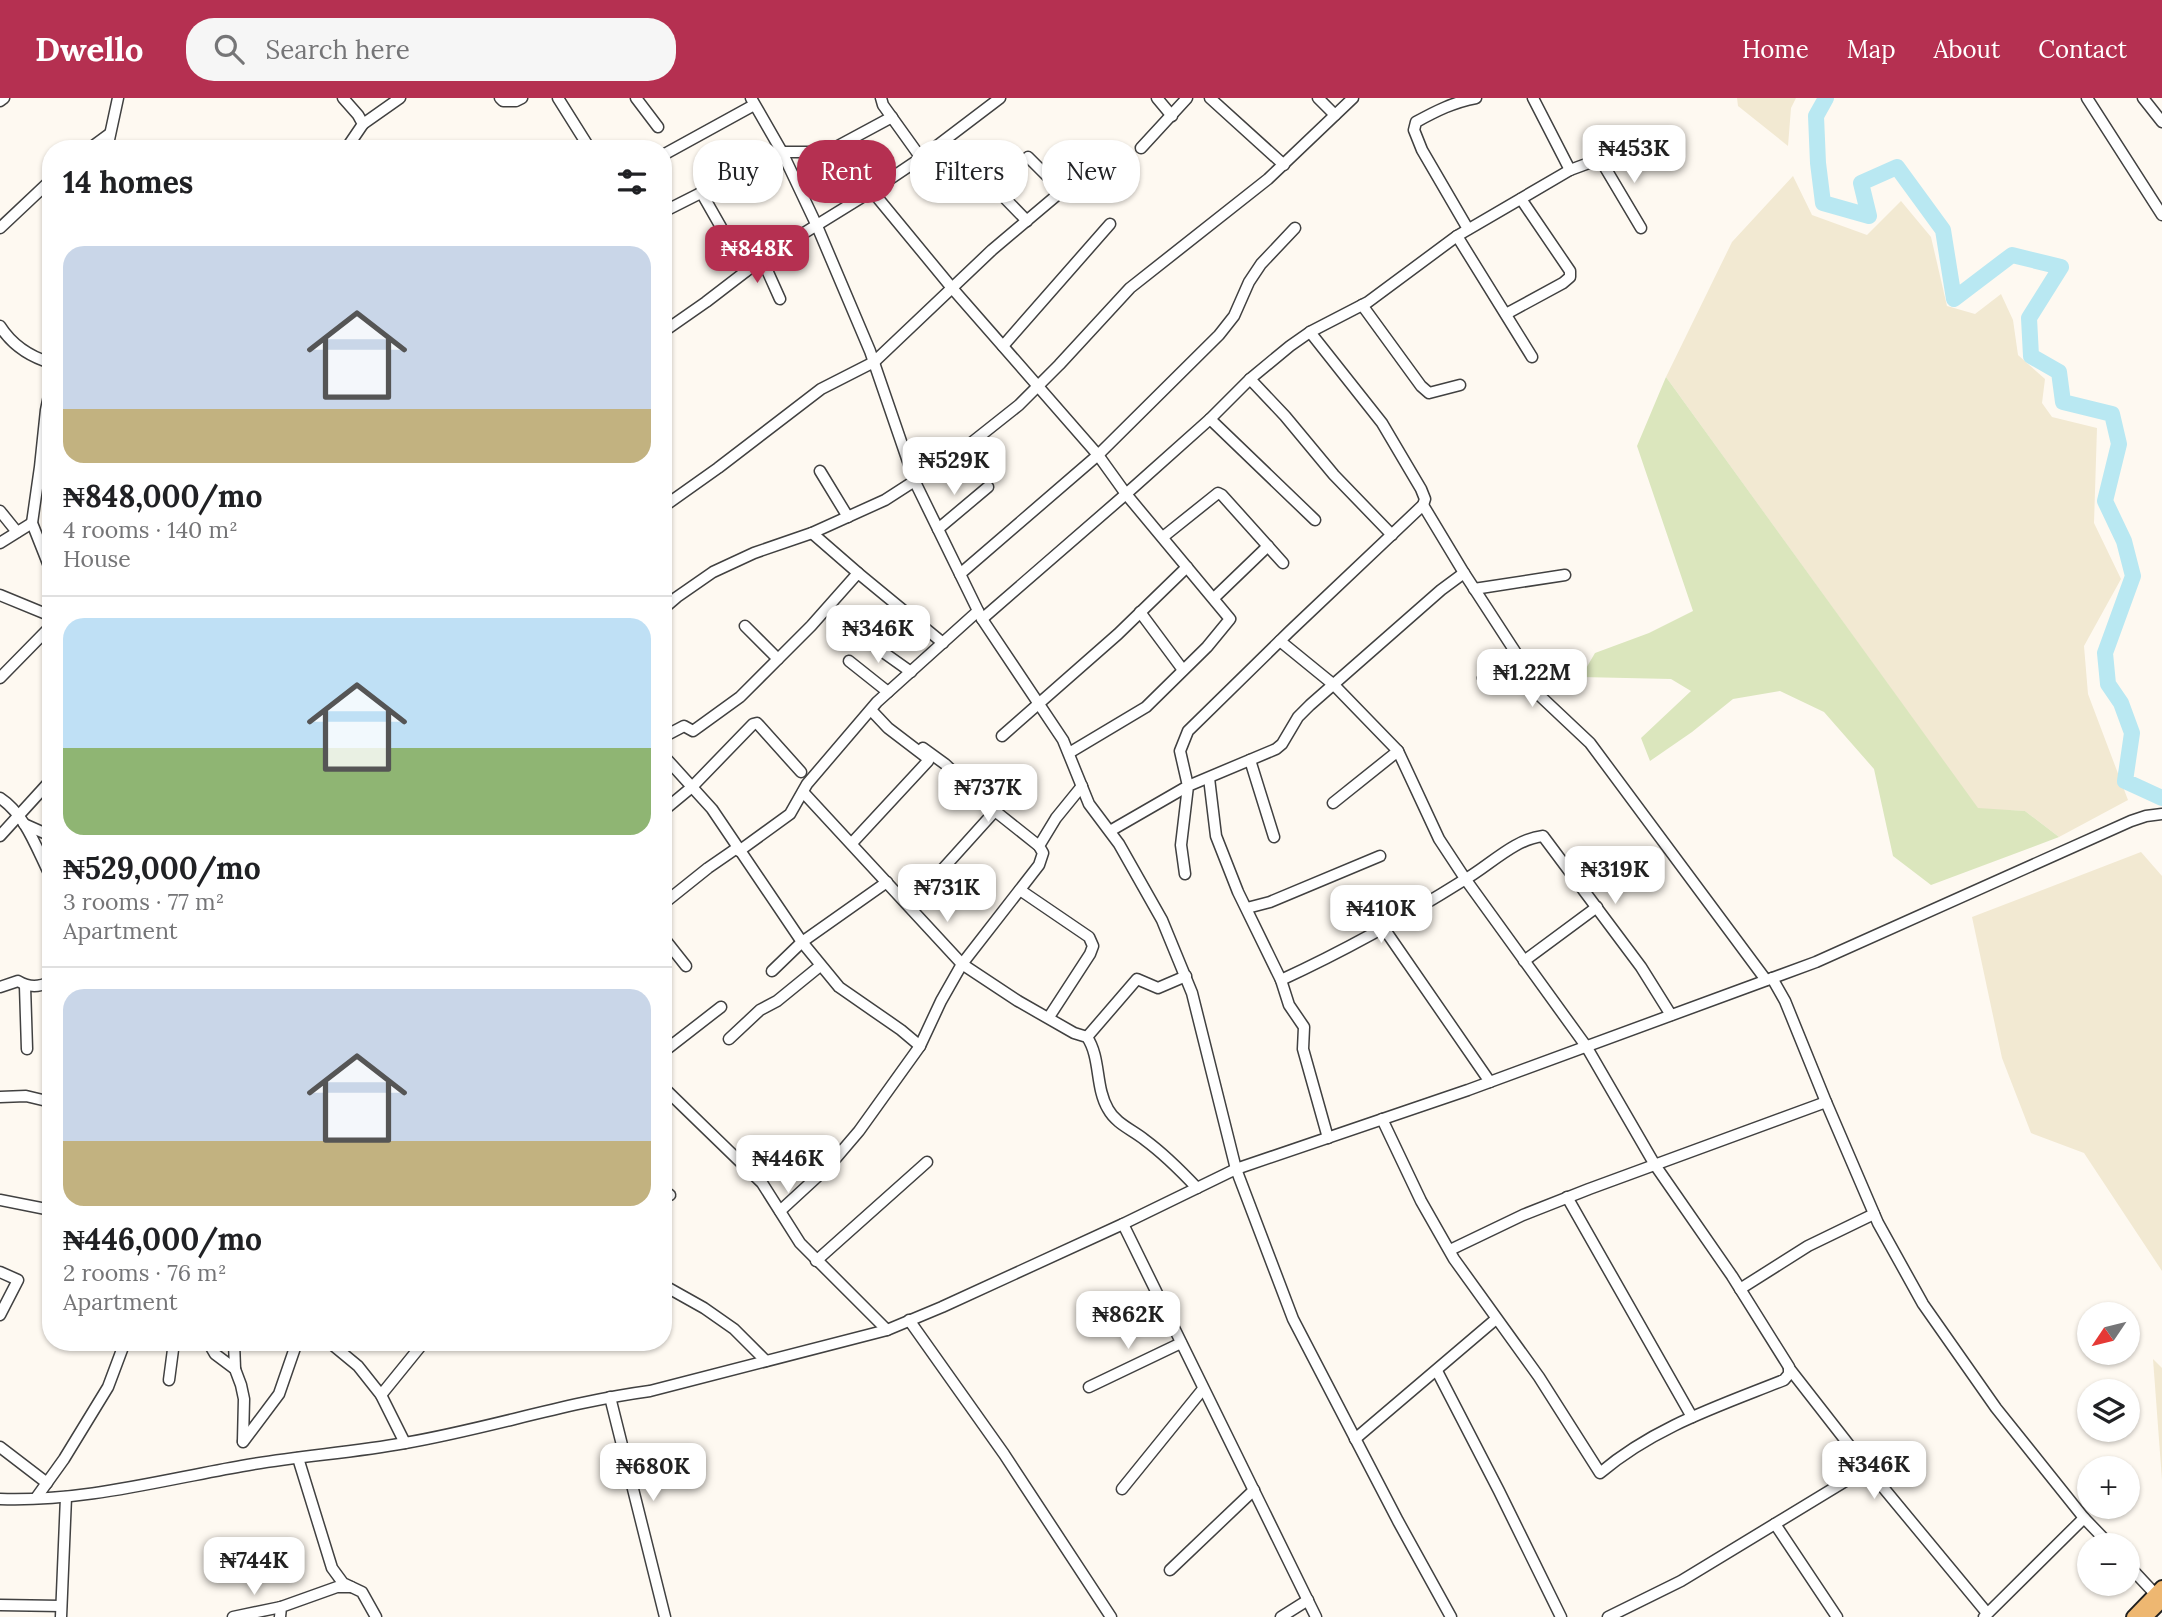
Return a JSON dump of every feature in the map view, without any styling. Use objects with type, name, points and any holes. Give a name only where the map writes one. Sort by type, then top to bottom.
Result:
[{"type":"main road","points":[[2133,1617],[2160,1596]]},
{"type":"main road","points":[[2146,1617],[2160,1596]]},
{"type":"street","points":[[108,140],[118,98]]},
{"type":"street","points":[[343,98],[363,124]]},
{"type":"street","points":[[352,140],[363,124],[400,98]]},
{"type":"street","points":[[500,98],[503,102],[522,98]]},
{"type":"street","points":[[558,98],[584,140]]},
{"type":"street","points":[[636,98],[659,127]]},
{"type":"street","points":[[881,98],[883,105],[910,142]]},
{"type":"street","points":[[945,140],[1000,98]]},
{"type":"street","points":[[1157,98],[1172,116]]},
{"type":"street","points":[[1141,148],[1188,98]]},
{"type":"street","points":[[1210,98],[1284,165]]},
{"type":"street","points":[[1318,98],[1335,115]]},
{"type":"street","points":[[672,601],[713,572],[754,553],[812,533],[885,500],[961,451],[1019,405],[1130,288],[1284,165],[1353,98]]},
{"type":"street","points":[[1468,229],[1414,130],[1416,122],[1441,108],[1476,98]]},
{"type":"street","points":[[1533,98],[1570,170]]},
{"type":"street","points":[[2087,98],[2162,215]]},
{"type":"street","points":[[2143,98],[2162,122]]},
{"type":"street","points":[[672,150],[753,102],[776,140]]},
{"type":"street","points":[[783,152],[827,152],[892,117]]},
{"type":"street","points":[[101,140],[108,135]]},
{"type":"street","points":[[672,897],[708,868],[790,814],[803,792],[888,692],[943,643],[1126,495],[1250,379],[1310,332],[1363,305],[1457,236],[1570,170],[1643,143]]},
{"type":"street","points":[[783,154],[817,226],[874,362],[915,482],[980,615],[1063,740],[1097,816],[1110,831],[1162,920],[1192,993],[1236,1169],[1293,1319],[1451,1617]]},
{"type":"street","points":[[1028,157],[1042,171]]},
{"type":"street","points":[[1600,159],[1641,228]]},
{"type":"street","points":[[0,228],[42,188]]},
{"type":"street","points":[[672,207],[693,196]]},
{"type":"street","points":[[1506,314],[1563,283],[1570,276],[1570,271],[1521,199]]},
{"type":"street","points":[[707,203],[746,271]]},
{"type":"street","points":[[672,325],[762,259],[853,203]]},
{"type":"street","points":[[882,203],[952,288],[1098,455],[1126,495],[1230,619],[1207,647],[1146,707],[1069,753]]},
{"type":"street","points":[[1010,203],[1027,221]]},
{"type":"street","points":[[672,501],[821,388],[874,362],[992,250],[1047,203]]},
{"type":"street","points":[[1003,346],[1110,224]]},
{"type":"street","points":[[960,574],[1098,455],[1219,335],[1234,316],[1249,282],[1261,264],[1295,228]]},
{"type":"street","points":[[1457,236],[1532,357]]},
{"type":"street","points":[[762,259],[780,299]]},
{"type":"street","points":[[1363,305],[1421,386],[1429,393],[1460,385]]},
{"type":"street","points":[[0,326],[19,347],[42,360]]},
{"type":"street","points":[[1185,874],[1181,845],[1188,786],[1180,751],[1188,731],[1423,505],[1425,499],[1382,424],[1310,332]]},
{"type":"street","points":[[1250,379],[1334,475],[1392,535]]},
{"type":"street","points":[[1210,419],[1315,520]]},
{"type":"street","points":[[42,453],[32,523],[42,548]]},
{"type":"street","points":[[820,471],[848,517]]},
{"type":"street","points":[[938,529],[988,487]]},
{"type":"street","points":[[1163,537],[1218,493],[1283,563]]},
{"type":"street","points":[[1423,505],[1518,656],[1538,694],[1590,743],[1785,1001],[1874,1213],[1923,1304],[1996,1408],[2077,1509]]},
{"type":"street","points":[[0,511],[17,532]]},
{"type":"street","points":[[0,543],[32,523]]},
{"type":"street","points":[[812,533],[943,643]]},
{"type":"street","points":[[1214,598],[1268,546]]},
{"type":"street","points":[[1002,736],[1187,567]]},
{"type":"street","points":[[672,732],[684,726],[693,732],[740,697],[811,626],[858,573]]},
{"type":"street","points":[[1110,831],[1188,786],[1276,749],[1282,744],[1298,717],[1441,590],[1464,573]]},
{"type":"street","points":[[1474,589],[1565,575]]},
{"type":"street","points":[[0,595],[42,612]]},
{"type":"street","points":[[1140,612],[1183,670]]},
{"type":"street","points":[[745,626],[778,659]]},
{"type":"street","points":[[0,678],[42,635]]},
{"type":"street","points":[[866,640],[911,672]]},
{"type":"street","points":[[1280,641],[1334,685],[1398,751],[1439,839],[1586,1046],[1655,1165],[1740,1289],[1789,1367],[1985,1615],[2083,1519]]},
{"type":"street","points":[[1483,678],[1518,656]]},
{"type":"street","points":[[849,662],[888,692]]},
{"type":"street","points":[[852,844],[928,761],[871,710]]},
{"type":"street","points":[[672,804],[757,723],[801,772]]},
{"type":"street","points":[[780,1212],[830,1165],[859,1131],[920,1046],[962,964],[1039,865],[1043,853],[1039,846],[923,748]]},
{"type":"street","points":[[1334,803],[1398,751]]},
{"type":"street","points":[[1250,760],[1274,836]]},
{"type":"street","points":[[672,765],[712,809],[802,942],[839,987],[920,1046]]},
{"type":"street","points":[[1209,778],[1216,836],[1238,892],[1281,980],[1289,1005],[1304,1027],[1303,1049],[1328,1138]]},
{"type":"street","points":[[1039,846],[1051,825],[1082,786]]},
{"type":"street","points":[[0,836],[21,820],[42,792]]},
{"type":"street","points":[[803,792],[962,964],[1018,1001],[1074,1033],[1087,1037],[1094,1052],[1104,1098],[1112,1116],[1128,1130],[1145,1139],[1197,1188]]},
{"type":"street","points":[[0,798],[10,804],[42,858]]},
{"type":"street","points":[[908,905],[995,811]]},
{"type":"street","points":[[0,1499],[66,1497],[154,1484],[242,1466],[405,1443],[610,1397],[650,1391],[887,1330],[1123,1224],[1236,1169],[1490,1082],[1816,962],[2131,821],[2162,814]]},
{"type":"street","points":[[21,820],[42,831]]},
{"type":"street","points":[[1281,980],[1333,956],[1466,880],[1510,849],[1543,835],[1641,967],[1671,1015]]},
{"type":"street","points":[[1247,908],[1270,902],[1380,856]]},
{"type":"street","points":[[772,971],[802,942],[887,882]]},
{"type":"street","points":[[1020,890],[1089,937],[1093,946],[1049,1017]]},
{"type":"street","points":[[1524,961],[1597,907]]},
{"type":"street","points":[[1383,927],[1490,1082]]},
{"type":"street","points":[[672,949],[685,966]]},
{"type":"street","points":[[729,1039],[760,1010],[777,1001],[821,966]]},
{"type":"street","points":[[1087,1037],[1137,979],[1158,988],[1186,976]]},
{"type":"street","points":[[0,987],[18,981],[25,986],[42,985]]},
{"type":"street","points":[[25,986],[27,1049]]},
{"type":"street","points":[[672,1045],[721,1007]]},
{"type":"street","points":[[0,1097],[26,1096],[42,1100]]},
{"type":"street","points":[[672,1096],[762,1183],[800,1243],[887,1330]]},
{"type":"street","points":[[1450,1250],[1567,1197],[1826,1102]]},
{"type":"street","points":[[1382,1119],[1421,1201],[1450,1250],[1539,1377],[1600,1473],[1671,1425],[1784,1380],[1789,1374],[1789,1367]]},
{"type":"street","points":[[816,1261],[927,1162]]},
{"type":"street","points":[[1567,1197],[1692,1417]]},
{"type":"street","points":[[0,1200],[42,1208]]},
{"type":"street","points":[[1740,1289],[1808,1246],[1874,1213]]},
{"type":"street","points":[[1123,1224],[1316,1617]]},
{"type":"street","points":[[0,1272],[18,1280],[0,1315]]},
{"type":"street","points":[[672,1290],[734,1329],[766,1361]]},
{"type":"street","points":[[1355,1439],[1496,1319]]},
{"type":"street","points":[[909,1320],[1004,1454],[1111,1617]]},
{"type":"street","points":[[1089,1387],[1181,1343]]},
{"type":"street","points":[[36,1498],[64,1459],[108,1387],[122,1351]]},
{"type":"street","points":[[169,1380],[173,1351]]},
{"type":"street","points":[[213,1351],[235,1370]]},
{"type":"street","points":[[234,1351],[235,1370],[244,1399],[243,1442],[279,1394],[294,1351]]},
{"type":"street","points":[[340,1351],[358,1366],[381,1395],[405,1443]]},
{"type":"street","points":[[381,1395],[417,1351]]},
{"type":"street","points":[[1437,1371],[1500,1491],[1561,1617]]},
{"type":"street","points":[[1122,1489],[1203,1389]]},
{"type":"street","points":[[610,1397],[666,1617]]},
{"type":"street","points":[[0,1447],[47,1483]]},
{"type":"street","points":[[298,1458],[332,1567],[343,1583],[362,1592],[376,1617]]},
{"type":"street","points":[[1608,1617],[1682,1581],[1867,1468]]},
{"type":"street","points":[[1170,1570],[1254,1490]]},
{"type":"street","points":[[0,1605],[61,1611],[66,1497]]},
{"type":"street","points":[[2085,1519],[2098,1533]]},
{"type":"street","points":[[1775,1524],[1832,1615]]},
{"type":"street","points":[[2140,1577],[2160,1596]]},
{"type":"street","points":[[233,1617],[281,1612],[337,1587],[351,1587]]},
{"type":"street","points":[[1281,1617],[1308,1600]]},
{"type":"shaded area","points":[[1737,98],[1796,98],[1791,108],[1788,146],[1738,106]]},
{"type":"shaded area","points":[[1793,176],[1812,215],[1867,235],[1901,201],[1931,237],[1947,306],[1975,314],[2001,294],[2013,320],[2018,355],[2045,379],[2042,403],[2052,417],[2097,428],[2094,523],[2121,579],[2084,646],[2088,694],[2128,800],[2059,837],[2025,811],[1978,809],[1666,377],[1732,242]]},
{"type":"shaded area","points":[[2141,852],[2162,876],[2162,1271],[2084,1153],[2031,1133],[2002,1058],[1972,917]]},
{"type":"shaded area","points":[[2153,1359],[2162,1368],[2162,1480]]},
{"type":"green space","points":[[1666,377],[1978,808],[2025,811],[2059,837],[1931,885],[1893,856],[1874,769],[1824,712],[1780,691],[1733,699],[1650,761],[1641,738],[1691,691],[1671,679],[1581,677],[1595,653],[1649,633],[1693,611],[1637,446]]},
{"type":"waterway","points":[[1826,98],[1816,116],[1823,203],[1869,216],[1861,183],[1897,167],[1943,230],[1954,299],[2012,255],[2061,267],[2029,318],[2031,356],[2059,372],[2063,402],[2112,414],[2119,444],[2105,501],[2124,541],[2133,576],[2105,653],[2108,684],[2121,703],[2132,733],[2125,781],[2162,798]]}]
